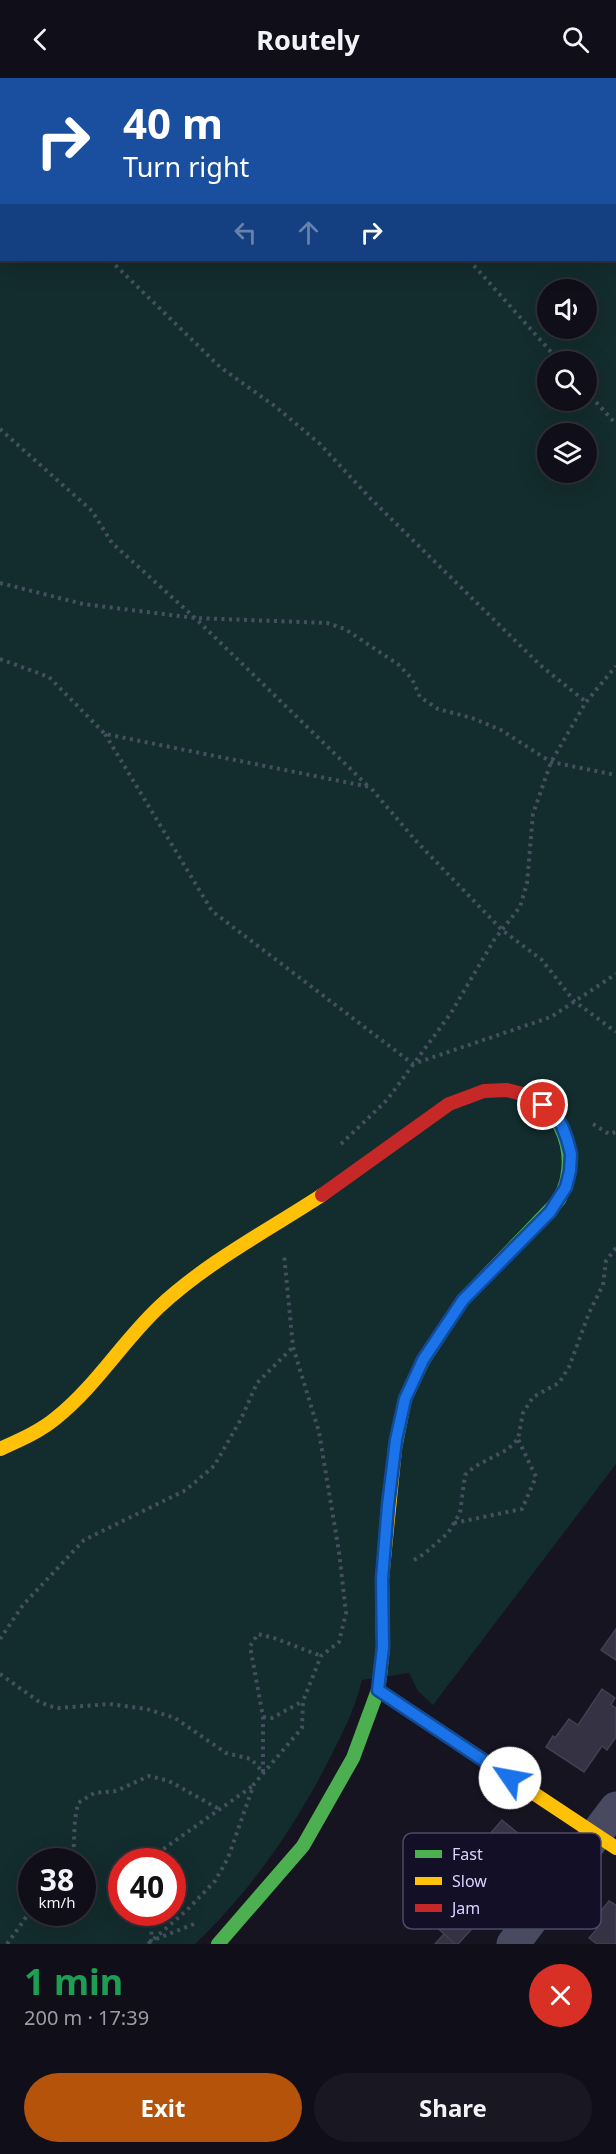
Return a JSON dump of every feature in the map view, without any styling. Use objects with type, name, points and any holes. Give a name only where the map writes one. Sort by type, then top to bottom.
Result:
[{"type":"street","points":[[0,1449],[44,1428],[68,1411],[157,1308],[182,1287],[249,1240],[334,1187],[449,1104],[485,1091],[518,1093],[543,1105],[554,1114],[562,1126],[571,1154],[566,1187],[559,1200],[463,1300],[423,1360],[405,1399],[396,1440],[388,1505],[382,1579],[383,1647],[378,1690],[353,1758],[303,1846],[222,1941]]},
{"type":"street","points":[[378,1690],[595,1833]]},
{"type":"street","points":[[607,1841],[616,1808]]},
{"type":"street","points":[[513,1944],[527,1929]]},
{"type":"path","points":[[111,261],[220,367],[276,406],[320,444],[370,498],[540,665],[586,702]]},
{"type":"path","points":[[470,261],[550,351]]},
{"type":"path","points":[[597,403],[616,424]]},
{"type":"path","points":[[0,429],[92,511],[112,543],[195,618],[369,787],[416,841],[502,930],[542,960],[574,1001],[616,1032]]},
{"type":"path","points":[[0,583],[83,604],[195,618],[327,623],[345,629],[399,665],[412,679],[420,696],[438,709],[472,718],[501,730],[551,762],[616,775]]},
{"type":"path","points":[[0,659],[49,677],[105,734],[212,911],[412,1064]]},
{"type":"path","points":[[334,1187],[336,1149],[387,1100],[451,1013],[494,940],[520,907],[527,883],[533,814],[551,762],[586,702],[616,666]]},
{"type":"path","points":[[105,734],[369,787]]},
{"type":"path","points":[[412,1064],[551,1017],[616,974]]},
{"type":"path","points":[[150,1943],[215,1881],[228,1858],[254,1784],[302,1728],[303,1701],[321,1656],[339,1642],[346,1613],[339,1552],[319,1432],[293,1347],[281,1220]]},
{"type":"path","points":[[454,1523],[522,1509],[536,1477],[518,1439],[522,1413],[533,1397],[559,1383],[569,1367],[589,1313],[603,1285],[606,1261],[616,1248]]},
{"type":"path","points":[[0,1639],[23,1605],[84,1540],[186,1490],[214,1466],[241,1419],[257,1383],[293,1347]]},
{"type":"path","points":[[382,1579],[424,1554],[448,1533],[460,1514],[465,1475],[474,1467],[508,1449],[518,1439]]},
{"type":"path","points":[[263,1772],[264,1717],[250,1646],[258,1634],[321,1656]]},
{"type":"path","points":[[0,1674],[38,1701],[49,1706],[126,1705],[175,1718],[226,1753],[251,1760],[263,1772]]},
{"type":"path","points":[[264,1717],[272,1718],[303,1701]]},
{"type":"path","points":[[74,1848],[78,1803],[94,1793],[116,1791],[149,1776],[169,1781],[219,1809]]},
{"type":"path","points":[[165,1848],[254,1784]]},
{"type":"path","points":[[150,1943],[195,1924],[222,1941]]},
{"type":"path","points":[[7,1944],[20,1926]]},
{"type":"path","points":[[150,1943],[152,1926]]},
{"type":"green space","points":[[0,261],[616,261],[616,1464],[433,1705],[418,1691],[409,1673],[362,1680],[356,1702],[314,1789],[252,1882],[195,1944],[0,1944]]},
{"type":"building","points":[[616,1629],[616,1660],[601,1650]]},
{"type":"building","points":[[602,1689],[615,1698],[611,1705],[616,1708],[616,1737],[607,1750],[602,1746],[584,1772],[546,1747],[569,1719],[578,1725]]},
{"type":"building","points":[[502,1820],[518,1833],[491,1833]]},
{"type":"building","points":[[609,1901],[616,1905],[616,1944],[597,1944],[589,1938],[597,1929],[601,1929],[601,1911]]},
{"type":"building","points":[[439,1929],[472,1929],[458,1944],[455,1944]]},
{"type":"building","points":[[444,1934],[455,1944],[435,1944]]},
{"type":"traffic: fast","points":[[395,1449],[405,1399],[423,1361],[463,1300],[559,1200],[565,1186],[569,1165],[568,1152],[560,1127],[545,1106],[522,1094]]},
{"type":"traffic: fast","points":[[218,1944],[303,1846],[353,1758],[378,1690],[380,1676]]},
{"type":"traffic: slow","points":[[0,1449],[56,1418],[84,1392],[159,1307],[197,1276],[322,1195]]},
{"type":"traffic: slow","points":[[380,1676],[383,1647],[382,1579],[395,1449]]},
{"type":"traffic: slow","points":[[378,1690],[593,1833]]},
{"type":"traffic: slow","points":[[601,1838],[616,1848]]},
{"type":"traffic: jam","points":[[322,1195],[449,1104],[484,1091],[507,1090],[522,1094]]},
{"type":"route","points":[[510,1778],[378,1690],[383,1647],[382,1579],[396,1440],[405,1399],[423,1360],[463,1300],[550,1212],[566,1187],[571,1154],[567,1139],[554,1114],[543,1105]]}]
